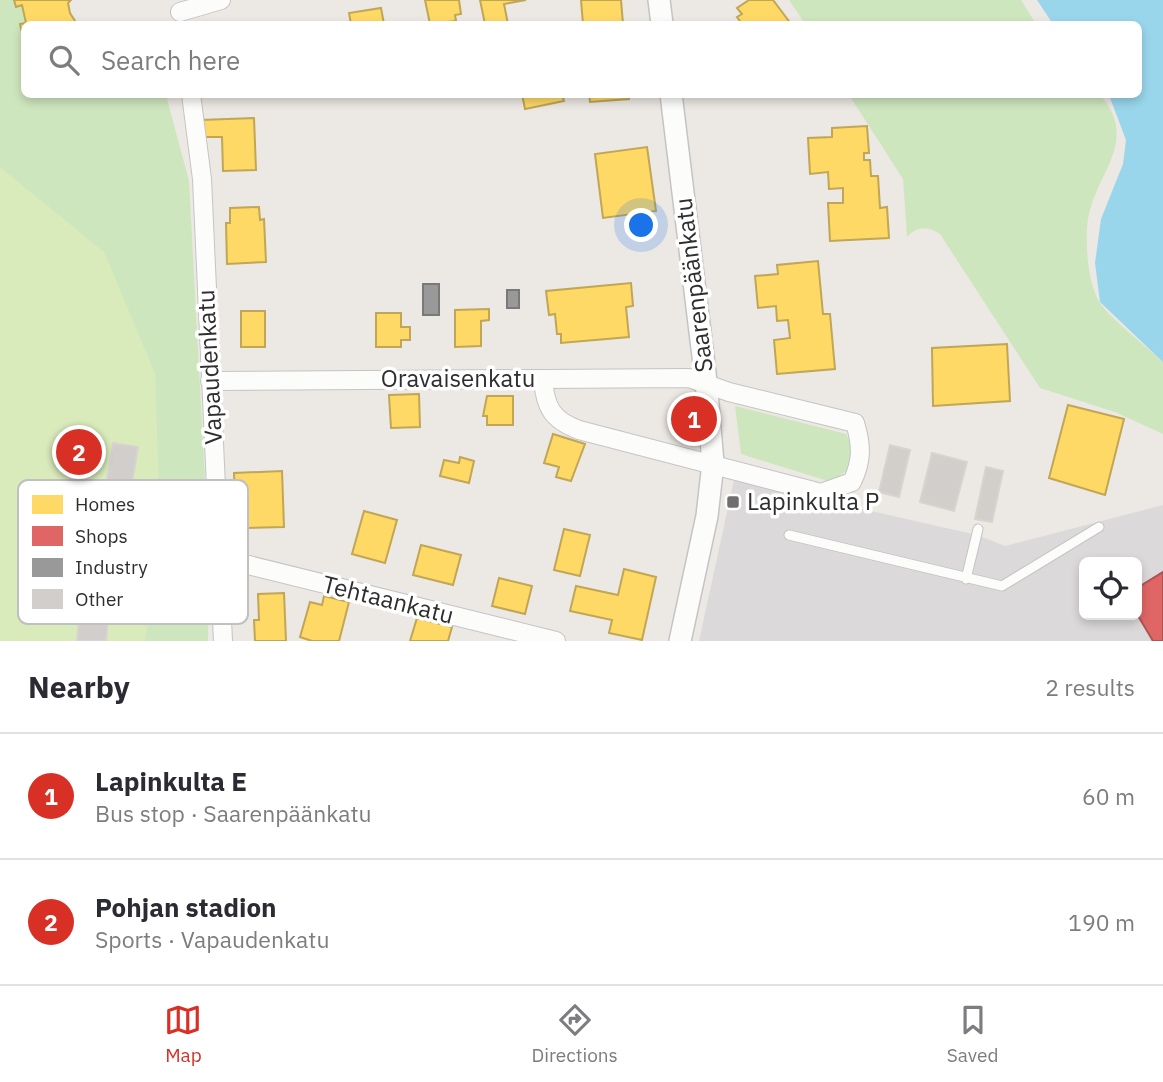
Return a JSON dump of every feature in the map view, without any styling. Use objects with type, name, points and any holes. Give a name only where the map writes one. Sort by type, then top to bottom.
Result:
[{"type":"street","points":[[179,12],[221,0]]},
{"type":"street","points":[[659,0],[662,21]]},
{"type":"street","name":"Vapaudenkatu","points":[[192,98],[202,179],[216,480]]},
{"type":"street","name":"Saarenpäänkatu","points":[[671,98],[706,381],[713,463],[708,516],[680,641]]},
{"type":"street","name":"Oravaisenkatu","points":[[211,381],[690,378],[706,381],[729,392],[855,423],[860,441],[861,464],[852,482],[832,492],[821,493],[565,425],[547,409],[543,379]]},
{"type":"street","name":"Tehtaankatu","points":[[248,565],[556,641]]},
{"type":"lane","points":[[789,535],[1002,586],[1098,527]]},
{"type":"lane","points":[[966,579],[978,529]]},
{"type":"shaded area","points":[[734,480],[977,535],[1005,546],[1163,505],[1163,641],[699,641]]},
{"type":"green space","points":[[0,0],[14,0],[16,6],[22,5],[26,21],[21,21],[20,25],[21,98],[167,98],[189,181],[205,480],[122,480],[0,279]]},
{"type":"green space","points":[[789,0],[1021,0],[1034,21],[803,21]]},
{"type":"green space","points":[[851,98],[1102,98],[1111,110],[1116,125],[1116,140],[1113,155],[1089,214],[1089,272],[1105,310],[1163,362],[1163,434],[1115,412],[1040,388],[940,234],[923,228],[907,237],[903,179]]},
{"type":"green space","points":[[0,167],[104,252],[155,373],[159,480],[18,480],[18,624],[148,624],[145,641],[0,641]]},
{"type":"green space","points":[[735,406],[846,434],[853,449],[846,471],[831,482],[741,454]]},
{"type":"green space","points":[[91,624],[208,624],[208,641],[74,641]]},
{"type":"water","points":[[1037,0],[1163,0],[1163,362],[1100,302],[1095,263],[1101,219],[1123,164],[1126,140],[1110,98],[1142,98],[1142,21],[1051,21]]},
{"type":"building: Homes","points":[[14,0],[71,0],[68,3],[75,21],[26,21],[22,5],[16,7]]},
{"type":"building: Homes","points":[[425,0],[459,0],[461,14],[455,15],[456,21],[429,21]]},
{"type":"building: Homes","points":[[480,0],[526,0],[504,4],[507,21],[484,21]]},
{"type":"building: Homes","points":[[581,0],[621,0],[623,21],[583,21]]},
{"type":"building: Homes","points":[[749,0],[773,0],[789,21],[740,21],[737,17],[742,14],[737,8]]},
{"type":"building: Homes","points":[[381,8],[383,21],[350,21],[349,13]]},
{"type":"building: Homes","points":[[523,98],[563,98],[564,101],[525,109]]},
{"type":"building: Homes","points":[[590,98],[629,98],[629,99],[590,102]]},
{"type":"building: Homes","points":[[254,118],[256,170],[223,171],[222,137],[201,137],[201,120]]},
{"type":"building: Homes","points":[[867,126],[869,153],[864,153],[864,160],[870,160],[871,176],[878,176],[880,208],[887,207],[889,238],[830,241],[828,203],[843,203],[843,188],[829,189],[828,172],[810,174],[808,138],[832,137],[832,128]]},
{"type":"building: Homes","points":[[647,147],[656,211],[603,218],[595,154]]},
{"type":"building: Homes","points":[[259,207],[260,220],[264,219],[266,262],[227,264],[226,223],[230,223],[230,208]]},
{"type":"building: Homes","points":[[818,261],[823,314],[830,314],[835,369],[777,374],[774,340],[790,338],[788,320],[777,321],[776,306],[758,308],[755,276],[778,274],[777,265]]},
{"type":"building: Homes","points":[[631,283],[633,306],[626,307],[629,337],[561,343],[555,314],[549,315],[546,291]]},
{"type":"building: Homes","points":[[489,309],[489,320],[481,321],[481,346],[455,347],[455,310]]},
{"type":"building: Homes","points":[[241,311],[265,311],[265,347],[241,347]]},
{"type":"building: Homes","points":[[376,313],[401,313],[401,327],[410,327],[410,340],[401,340],[401,347],[376,347]]},
{"type":"building: Homes","points":[[1007,344],[1010,401],[933,406],[932,348]]},
{"type":"building: Homes","points":[[419,394],[420,427],[391,428],[389,395]]},
{"type":"building: Homes","points":[[487,396],[513,396],[513,425],[487,425],[487,416],[483,416]]},
{"type":"building: Homes","points":[[1068,405],[1124,419],[1105,495],[1049,478]]},
{"type":"building: Homes","points":[[553,434],[585,444],[571,481],[556,477],[559,467],[544,463]]},
{"type":"building: Homes","points":[[460,457],[474,461],[469,483],[440,476],[444,460],[459,463]]},
{"type":"building: Homes","points":[[282,471],[284,527],[248,528],[248,480],[234,480],[234,473]]},
{"type":"building: Homes","points":[[364,511],[397,520],[385,563],[352,554]]},
{"type":"building: Homes","points":[[564,529],[590,535],[580,576],[554,570]]},
{"type":"building: Homes","points":[[421,545],[461,555],[453,585],[413,575]]},
{"type":"building: Homes","points":[[624,569],[656,577],[642,640],[609,633],[612,620],[570,611],[576,586],[618,595]]},
{"type":"building: Homes","points":[[499,578],[532,586],[525,614],[492,606]]},
{"type":"building: Homes","points":[[284,593],[286,641],[255,641],[254,620],[259,620],[258,594]]},
{"type":"building: Homes","points":[[324,596],[349,602],[339,641],[312,641],[300,637],[310,602],[322,605]]},
{"type":"building: Homes","points":[[417,618],[452,627],[448,641],[410,641]]},
{"type":"building: Shops","points":[[1163,572],[1163,641],[1153,641],[1141,620],[1142,585]]},
{"type":"building: Industry","points":[[423,284],[439,284],[439,315],[423,315]]},
{"type":"building: Industry","points":[[507,290],[519,290],[519,308],[507,308]]},
{"type":"building: Other","points":[[113,443],[138,447],[132,480],[107,480]]},
{"type":"building: Other","points":[[890,445],[910,450],[899,497],[879,492]]},
{"type":"building: Other","points":[[932,453],[967,462],[954,511],[920,502]]},
{"type":"building: Other","points":[[986,467],[1003,471],[992,522],[975,519]]},
{"type":"building: Other","points":[[79,624],[108,624],[106,641],[77,641]]},
{"type":"place","name":"Lapinkulta E","points":[[694,419]]},
{"type":"place","name":"Pohjan stadion","points":[[79,452]]},
{"type":"place","name":"Lapinkulta P","points":[[733,502]]}]
